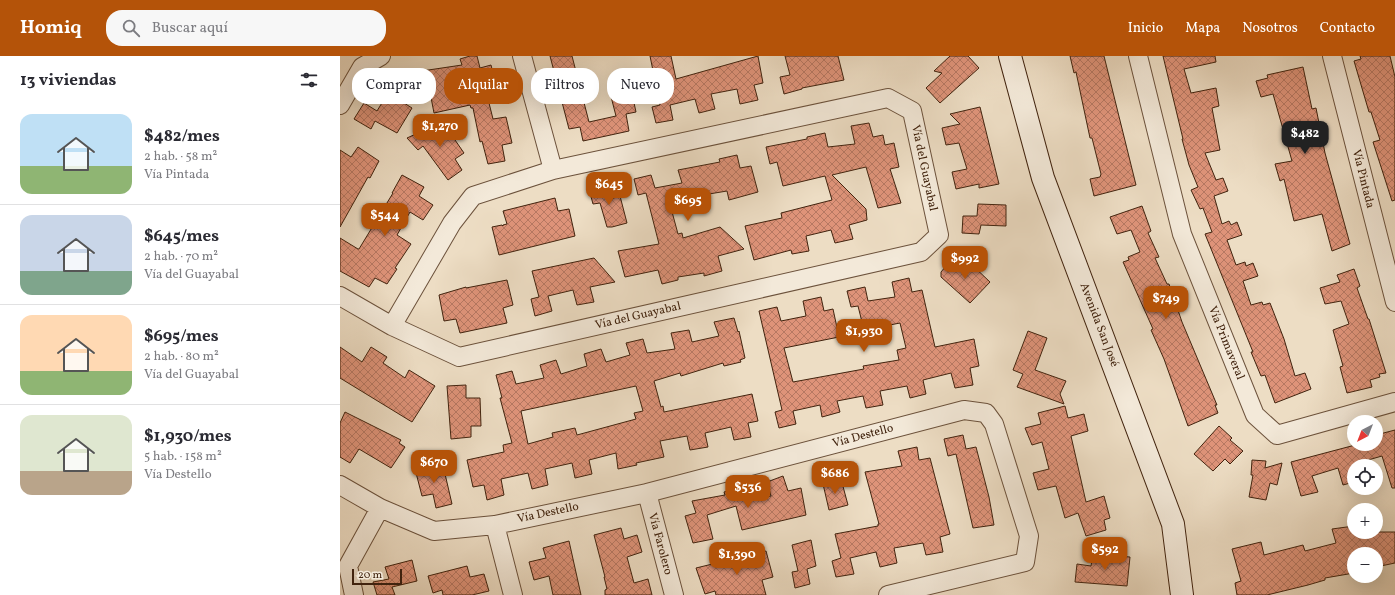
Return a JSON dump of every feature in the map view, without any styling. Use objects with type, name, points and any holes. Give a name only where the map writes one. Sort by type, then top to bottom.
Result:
[{"type":"street","points":[[340,105],[362,67],[381,56]]},
{"type":"street","points":[[522,56],[553,170]]},
{"type":"street","name":"Avenida San José","points":[[1010,56],[1043,178],[1173,524],[1182,595]]},
{"type":"street","name":"Vía Primaveral","points":[[1138,56],[1182,234],[1256,415],[1277,435],[1395,402]]},
{"type":"street","name":"Vía Pintada","points":[[1332,56],[1395,302]]},
{"type":"street","name":"Vía del Guayabal","points":[[340,296],[392,326],[459,357],[921,252],[939,235],[912,111],[888,98],[553,170],[473,196],[452,223],[392,326]]},
{"type":"street","name":"Vía Destello","points":[[340,485],[380,508],[434,531],[495,524],[647,493],[964,410],[986,414],[994,424],[1028,536],[1025,562],[888,595]]},
{"type":"street","name":"Vía Farolero","points":[[647,493],[674,595]]},
{"type":"street","points":[[354,595],[348,566],[380,508]]},
{"type":"street","points":[[495,524],[513,595]]},
{"type":"building","points":[[470,56],[477,56],[480,68],[444,68],[444,104],[489,104],[493,119],[506,117],[512,143],[502,145],[505,161],[488,164],[482,141],[480,142],[473,108],[471,108],[470,105],[434,113],[432,104],[436,104],[436,69],[462,65],[460,59]]},
{"type":"building","points":[[550,56],[572,56],[575,68],[553,68]]},
{"type":"building","points":[[650,56],[671,56],[674,68],[652,68]]},
{"type":"building","points":[[758,56],[763,83],[754,85],[758,100],[740,104],[737,89],[711,94],[715,109],[699,113],[695,99],[670,105],[673,120],[656,123],[652,107],[674,104],[674,70],[676,79]]},
{"type":"building","points":[[785,56],[838,56],[844,80],[802,88],[784,94],[780,77],[790,75]]},
{"type":"building","points":[[950,56],[968,56],[979,68],[940,103],[926,88],[942,73],[934,71]]},
{"type":"building","points":[[1070,56],[1104,56],[1136,185],[1094,196],[1090,179],[1100,177],[1101,174],[1092,138],[1090,138],[1076,72],[1074,73]]},
{"type":"building","points":[[1163,56],[1215,56],[1216,62],[1184,69],[1191,93],[1216,88],[1219,106],[1212,108],[1220,150],[1205,153],[1216,180],[1223,178],[1228,191],[1214,196],[1222,224],[1229,221],[1231,225],[1237,222],[1242,235],[1227,240],[1236,265],[1245,262],[1246,266],[1253,263],[1258,276],[1243,281],[1251,305],[1262,302],[1263,305],[1270,303],[1284,339],[1295,376],[1305,373],[1311,389],[1275,403],[1265,375],[1261,376],[1251,352],[1253,352],[1205,234],[1212,232],[1203,208],[1200,209],[1191,190],[1198,187],[1189,165],[1182,139]]},
{"type":"building","points":[[1360,56],[1390,56],[1395,77],[1395,200],[1392,201],[1373,142],[1380,140],[1371,112],[1369,112],[1354,61],[1361,59]]},
{"type":"building","points":[[491,65],[492,68],[480,68]]},
{"type":"building","points":[[1303,67],[1312,109],[1316,108],[1325,153],[1350,244],[1332,251],[1322,214],[1294,221],[1284,179],[1280,181],[1275,164],[1292,161],[1273,94],[1261,97],[1256,81],[1268,78],[1267,75]]},
{"type":"building","points":[[363,104],[377,111],[381,104],[406,104],[412,108],[397,133],[375,121],[371,129],[354,119]]},
{"type":"building","points":[[562,104],[584,104],[589,122],[616,116],[613,104],[634,104],[636,112],[626,114],[629,131],[583,141],[580,127],[569,129]]},
{"type":"building","points":[[980,107],[999,184],[979,188],[979,184],[956,189],[952,172],[967,169],[959,143],[946,145],[942,128],[960,124],[950,114]]},
{"type":"building","points":[[449,119],[451,123],[446,127],[464,153],[455,159],[462,170],[448,180],[423,146],[418,150],[407,138]]},
{"type":"building","points":[[869,123],[873,137],[883,135],[885,145],[894,143],[899,167],[890,169],[901,203],[878,208],[866,167],[832,175],[866,209],[867,220],[849,225],[853,239],[835,243],[831,230],[806,236],[809,251],[792,254],[791,250],[754,260],[745,226],[782,218],[781,213],[832,200],[825,176],[783,186],[777,162],[770,164],[766,147],[807,139],[807,137],[825,133],[828,147],[855,144],[851,126]]},
{"type":"building","points":[[358,147],[379,161],[370,178],[368,177],[340,227],[340,150],[351,157]]},
{"type":"building","points":[[737,155],[740,168],[751,166],[758,192],[729,200],[727,191],[703,195],[705,202],[671,208],[678,234],[682,233],[683,238],[720,227],[744,249],[718,256],[722,271],[704,276],[704,273],[678,277],[678,280],[662,284],[658,270],[625,277],[618,251],[659,244],[646,193],[638,195],[634,179],[651,175],[655,188],[682,183],[678,170],[720,162],[719,159]]},
{"type":"building","points":[[402,175],[424,187],[419,196],[433,205],[423,220],[410,212],[397,235],[411,244],[395,268],[397,269],[387,284],[375,278],[369,287],[340,271],[340,238],[359,249],[393,193]]},
{"type":"building","points":[[606,185],[610,199],[620,196],[627,223],[607,227],[600,203],[593,204],[589,189]]},
{"type":"building","points":[[555,198],[558,211],[569,209],[575,236],[499,255],[492,227],[507,224],[503,211]]},
{"type":"building","points":[[978,204],[1006,205],[1006,226],[981,225],[979,234],[962,233],[963,216],[977,216]]},
{"type":"building","points":[[1142,206],[1151,231],[1148,233],[1159,257],[1155,258],[1167,284],[1169,284],[1182,322],[1217,405],[1215,405],[1218,413],[1188,426],[1164,359],[1151,330],[1153,329],[1123,262],[1129,260],[1128,257],[1140,252],[1131,230],[1117,234],[1110,217]]},
{"type":"building","points":[[594,258],[615,282],[590,287],[594,302],[577,305],[573,290],[548,296],[552,311],[535,316],[531,299],[539,297],[532,271]]},
{"type":"building","points":[[951,260],[963,271],[970,263],[990,282],[970,303],[941,277],[941,272]]},
{"type":"building","points":[[1354,269],[1360,286],[1357,288],[1369,319],[1386,373],[1379,374],[1380,377],[1370,380],[1372,387],[1347,393],[1340,367],[1343,366],[1333,330],[1349,324],[1341,301],[1325,304],[1320,288],[1340,282],[1337,275]]},
{"type":"building","points":[[909,278],[912,292],[922,290],[935,347],[974,339],[979,366],[970,368],[973,385],[955,388],[951,373],[923,380],[926,394],[910,398],[907,386],[880,391],[883,405],[866,408],[863,396],[837,401],[840,412],[822,417],[820,405],[793,411],[796,424],[779,428],[775,412],[782,410],[759,311],[777,307],[781,321],[806,316],[803,301],[821,297],[824,311],[833,309],[839,337],[784,348],[793,382],[864,369],[863,366],[899,360],[897,350],[906,348],[900,323],[864,330],[858,306],[851,307],[847,291],[865,287],[868,301],[895,297],[892,282]]},
{"type":"building","points":[[507,280],[513,305],[503,308],[507,323],[460,333],[456,319],[444,321],[439,295],[466,287]]},
{"type":"building","points":[[734,318],[738,332],[739,331],[745,358],[740,360],[741,362],[724,366],[723,363],[681,376],[680,373],[654,381],[661,407],[663,406],[664,412],[752,394],[758,421],[748,423],[751,437],[734,440],[731,427],[705,433],[708,447],[690,450],[687,436],[660,441],[664,457],[636,463],[637,465],[618,469],[616,453],[589,460],[592,474],[575,478],[572,463],[545,469],[548,485],[532,489],[528,473],[501,479],[504,495],[487,500],[484,485],[473,487],[467,460],[504,452],[503,445],[512,443],[500,398],[502,398],[496,375],[512,371],[516,384],[544,378],[540,365],[556,360],[561,374],[587,366],[584,354],[601,349],[606,362],[630,355],[626,343],[643,339],[647,353],[675,349],[671,333],[689,330],[692,342],[719,336],[714,322]],"holes":[[[636,386],[643,411],[634,413],[636,419],[577,435],[575,428],[552,433],[553,437],[528,444],[521,411]]]},
{"type":"building","points":[[1028,331],[1047,338],[1035,370],[1066,381],[1060,394],[1064,404],[1017,387],[1023,374],[1013,370]]},
{"type":"building","points":[[340,347],[362,362],[371,347],[387,357],[383,363],[405,378],[409,370],[435,386],[412,422],[340,378]]},
{"type":"building","points":[[466,385],[466,398],[480,398],[481,426],[471,426],[471,437],[451,439],[447,386]]},
{"type":"building","points":[[1065,406],[1068,418],[1084,414],[1088,431],[1071,436],[1086,502],[1104,496],[1110,518],[1104,520],[1106,530],[1086,536],[1078,513],[1065,518],[1056,486],[1038,490],[1033,473],[1049,469],[1042,442],[1032,445],[1025,428],[1041,424],[1038,413]]},
{"type":"building","points":[[345,412],[401,440],[399,443],[405,447],[391,468],[359,449],[350,463],[340,457],[340,423]]},
{"type":"building","points":[[1219,426],[1232,438],[1230,440],[1243,451],[1230,464],[1225,459],[1213,471],[1194,454]]},
{"type":"building","points":[[1395,430],[1395,488],[1392,488],[1382,456],[1372,459],[1347,459],[1347,484],[1343,485],[1338,468],[1312,476],[1318,492],[1301,496],[1291,462],[1347,447],[1347,451],[1383,451],[1383,433]]},
{"type":"building","points":[[963,435],[966,449],[976,447],[989,497],[994,525],[973,528],[956,454],[948,456],[944,439]]},
{"type":"building","points":[[917,447],[919,460],[930,458],[950,534],[940,537],[943,552],[926,555],[923,543],[894,548],[897,563],[880,567],[876,552],[850,558],[854,574],[836,577],[832,561],[841,558],[835,534],[878,526],[879,524],[865,472],[902,466],[898,451]]},
{"type":"building","points":[[1252,460],[1266,461],[1265,468],[1282,463],[1277,485],[1270,483],[1266,500],[1249,497],[1253,475],[1251,475]]},
{"type":"building","points":[[442,461],[452,504],[436,508],[433,494],[422,496],[415,469]]},
{"type":"building","points":[[783,476],[788,491],[801,488],[806,515],[742,530],[736,506],[707,515],[713,539],[693,543],[685,516],[696,513],[692,501],[725,495],[724,492],[741,487],[746,502],[771,496],[767,482]]},
{"type":"building","points":[[841,479],[848,505],[829,510],[823,484]]},
{"type":"building","points":[[1347,527],[1347,539],[1383,539],[1383,532],[1395,532],[1395,563],[1383,566],[1383,547],[1347,547],[1347,574],[1325,578],[1325,580],[1308,585],[1267,595],[1237,595],[1235,583],[1241,581],[1232,549],[1261,542],[1264,555],[1303,545],[1305,551],[1336,543],[1332,529]]},
{"type":"building","points":[[621,528],[624,539],[637,535],[642,552],[627,557],[634,583],[648,579],[652,595],[605,595],[605,590],[607,589],[605,577],[594,535]]},
{"type":"building","points":[[811,540],[816,566],[807,569],[810,584],[795,588],[792,572],[798,571],[792,545]]},
{"type":"building","points":[[569,541],[581,595],[553,595],[549,576],[534,580],[529,562],[546,558],[543,548]]},
{"type":"building","points":[[766,551],[773,577],[762,580],[766,595],[716,595],[715,591],[705,594],[696,568]]},
{"type":"building","points":[[1093,554],[1130,557],[1127,586],[1075,582],[1077,564],[1091,566]]},
{"type":"building","points":[[412,560],[417,581],[392,587],[395,595],[377,595],[373,582],[389,579],[385,567]]},
{"type":"building","points":[[467,566],[470,577],[484,574],[489,591],[472,595],[443,595],[442,590],[433,593],[428,576]]}]
